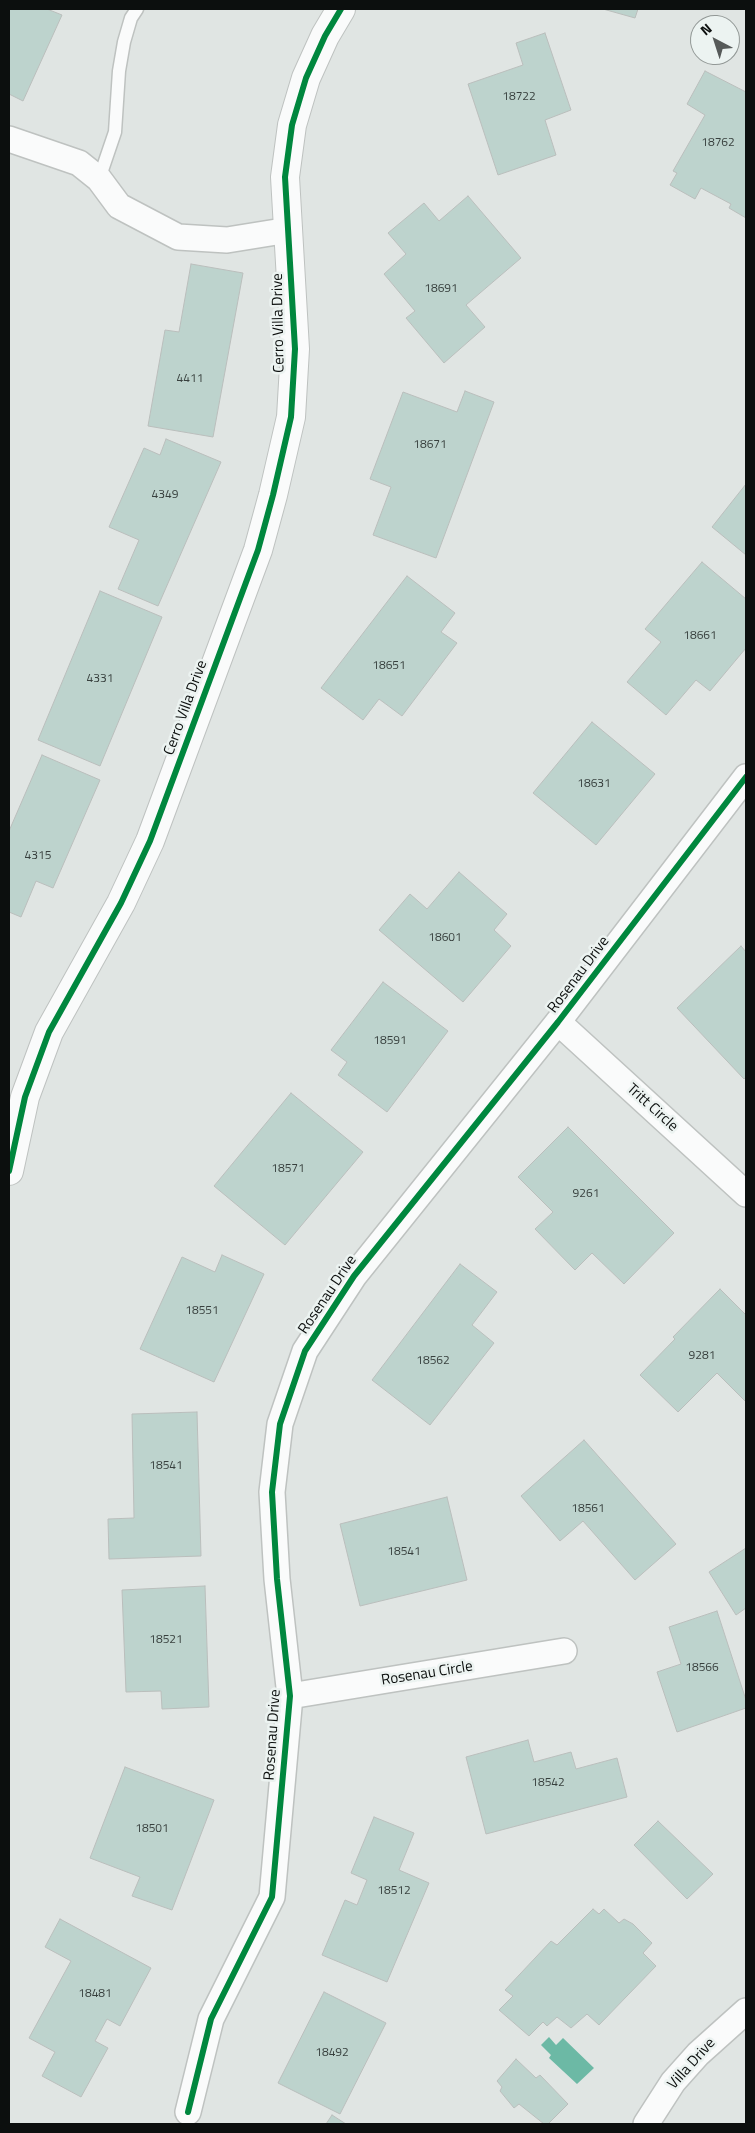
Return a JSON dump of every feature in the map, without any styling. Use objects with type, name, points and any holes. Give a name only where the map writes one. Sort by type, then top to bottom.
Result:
[{"type":"street","name":"Cerro Villa Drive","points":[[9,1171],[25,1097],[49,1032],[121,903],[150,841],[258,550],[274,494],[291,417],[295,349],[285,177],[292,125],[306,78],[325,36],[340,9]]},
{"type":"street","points":[[9,139],[79,163],[99,179],[119,206],[178,238],[227,240],[289,230]]},
{"type":"street","name":"Rosenau Drive","points":[[188,2112],[211,2019],[272,1897],[290,1696],[277,1579],[272,1492],[280,1424],[305,1351],[354,1276],[558,1022],[746,777]]},
{"type":"street","name":"Tritt Circle","points":[[558,1022],[746,1194]]},
{"type":"street","name":"Rosenau Circle","points":[[290,1696],[564,1652]]},
{"type":"street","name":"Villa Drive","points":[[646,2124],[673,2082],[698,2054],[746,2010]]},
{"type":"lane","points":[[99,179],[115,132],[119,71],[124,42],[131,18],[137,9]]},
{"type":"shaded area","points":[[549,2037],[556,2045],[563,2038],[594,2068],[577,2084],[549,2058],[551,2055],[541,2045]]},
{"type":"building","points":[[9,9],[47,9],[62,15],[23,101],[9,94]]},
{"type":"building","points":[[603,9],[638,9],[635,18]]},
{"type":"building","points":[[545,33],[571,110],[545,120],[556,155],[498,175],[468,84],[523,65],[516,43]]},
{"type":"building","points":[[705,71],[746,92],[746,218],[729,208],[731,204],[701,188],[695,199],[670,185],[677,173],[673,171],[705,115],[687,104]]},
{"type":"building","points":[[468,196],[521,258],[466,305],[485,327],[444,363],[406,318],[415,311],[384,274],[406,254],[388,233],[424,203],[439,221]]},
{"type":"building","points":[[191,264],[243,273],[213,437],[148,426],[165,330],[179,332]]},
{"type":"building","points":[[465,391],[494,402],[436,558],[373,535],[391,487],[370,479],[403,392],[457,412]]},
{"type":"building","points":[[166,439],[221,462],[158,606],[118,589],[139,540],[109,527],[144,448],[160,455]]},
{"type":"building","points":[[746,484],[746,555],[712,527]]},
{"type":"building","points":[[702,562],[746,599],[746,648],[710,691],[696,680],[666,715],[627,682],[661,642],[645,629]]},
{"type":"building","points":[[407,576],[455,613],[441,632],[457,643],[402,716],[379,699],[363,720],[321,688]]},
{"type":"building","points":[[100,591],[162,617],[100,766],[38,740]]},
{"type":"building","points":[[592,722],[655,774],[596,845],[533,793]]},
{"type":"building","points":[[42,755],[100,780],[53,888],[36,881],[21,917],[9,912],[9,831]]},
{"type":"building","points":[[459,872],[507,914],[494,930],[511,946],[463,1002],[379,930],[410,894],[427,909]]},
{"type":"building","points":[[741,946],[746,952],[746,1077],[744,1079],[677,1008]]},
{"type":"building","points":[[383,982],[448,1031],[387,1112],[338,1075],[347,1062],[331,1050]]},
{"type":"building","points":[[291,1093],[363,1152],[285,1245],[214,1186]]},
{"type":"building","points":[[568,1127],[674,1233],[624,1284],[592,1253],[575,1270],[535,1229],[553,1212],[518,1177]]},
{"type":"building","points":[[222,1255],[264,1274],[214,1382],[140,1349],[182,1257],[215,1272]]},
{"type":"building","points":[[460,1264],[497,1292],[472,1325],[494,1343],[430,1425],[372,1380]]},
{"type":"building","points":[[720,1289],[746,1315],[746,1402],[717,1373],[678,1412],[640,1375],[675,1339],[673,1337]]},
{"type":"building","points":[[197,1412],[201,1556],[109,1559],[108,1519],[134,1518],[132,1414]]},
{"type":"building","points":[[584,1440],[676,1544],[635,1580],[583,1521],[560,1541],[521,1496]]},
{"type":"building","points":[[447,1497],[467,1580],[360,1606],[340,1524]]},
{"type":"building","points":[[746,1548],[746,1608],[736,1615],[709,1572]]},
{"type":"building","points":[[205,1586],[209,1707],[162,1709],[161,1691],[126,1692],[122,1590]]},
{"type":"building","points":[[717,1611],[746,1700],[746,1708],[677,1732],[657,1672],[681,1664],[669,1627]]},
{"type":"building","points":[[528,1740],[534,1762],[571,1752],[576,1769],[617,1758],[627,1797],[486,1834],[466,1757]]},
{"type":"building","points":[[125,1767],[214,1800],[172,1910],[132,1896],[140,1877],[90,1858]]},
{"type":"building","points":[[374,1817],[414,1833],[399,1870],[429,1883],[387,1982],[322,1955],[345,1900],[357,1905],[367,1880],[351,1873]]},
{"type":"building","points":[[658,1821],[713,1874],[687,1899],[634,1845]]},
{"type":"building","points":[[593,1909],[599,1914],[604,1909],[619,1923],[624,1919],[633,1924],[652,1943],[643,1953],[656,1966],[599,2025],[587,2014],[571,2028],[557,2017],[547,2026],[543,2022],[529,2036],[499,2010],[513,1996],[505,1990],[551,1941],[557,1945]]},
{"type":"building","points":[[60,1919],[151,1968],[120,2026],[107,2019],[95,2041],[108,2048],[81,2097],[42,2076],[55,2052],[29,2038],[71,1961],[45,1947]]},
{"type":"building","points":[[324,1992],[386,2023],[340,2114],[278,2083]]},
{"type":"building","points":[[516,2059],[536,2078],[540,2075],[568,2104],[548,2124],[544,2124],[519,2104],[514,2108],[500,2091],[502,2087],[497,2081]]},
{"type":"building","points":[[332,2115],[346,2124],[326,2124]]},
{"type":"cycle path","points":[[9,1171],[25,1097],[49,1032],[121,903],[150,841],[258,550],[291,417],[295,349],[285,177],[292,125],[306,78],[325,36],[341,9]]},
{"type":"cycle path","points":[[188,2112],[211,2019],[272,1897],[290,1696],[277,1579],[272,1492],[280,1424],[305,1351],[354,1276],[558,1022],[746,777]]}]
